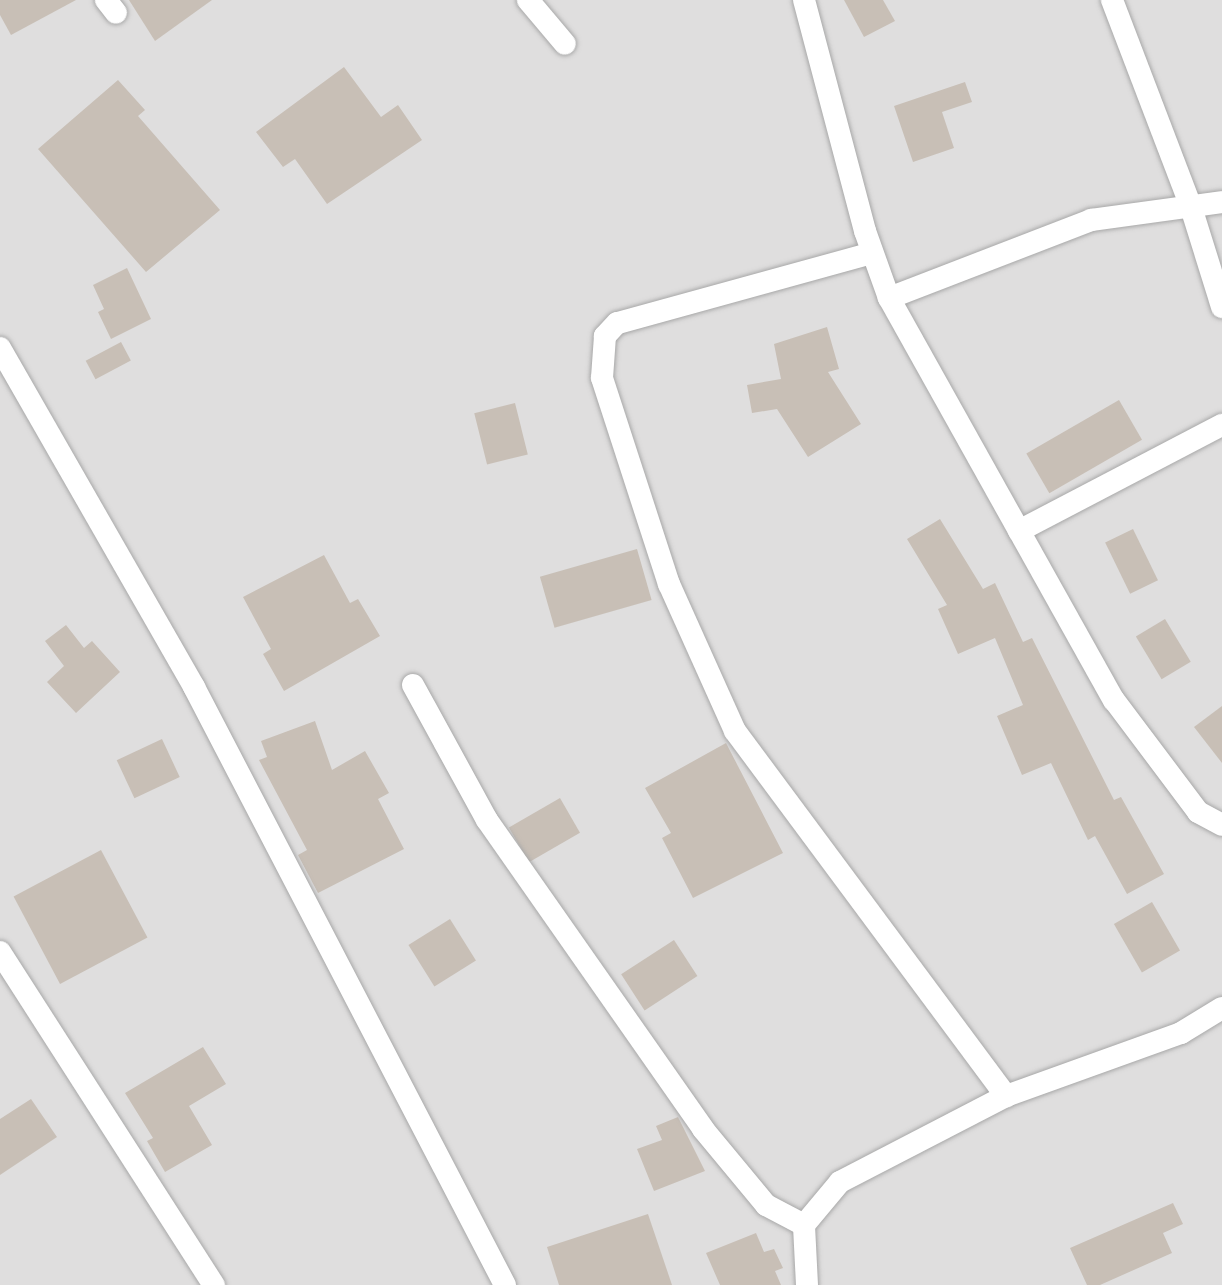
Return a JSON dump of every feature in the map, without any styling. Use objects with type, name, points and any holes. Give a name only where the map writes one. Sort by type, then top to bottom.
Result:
[{"type":"street","points":[[528,0],[565,44]]},
{"type":"street","points":[[804,0],[872,253],[889,298],[1114,700],[1198,812],[1222,825]]},
{"type":"street","points":[[1112,0],[1190,204],[1222,307]]},
{"type":"street","points":[[889,298],[1091,220],[1222,202]]},
{"type":"street","points":[[872,253],[617,323],[605,336],[602,378],[669,584],[735,731],[1006,1096]]},
{"type":"street","points":[[0,348],[194,687],[505,1285]]},
{"type":"street","points":[[1019,531],[1222,425]]},
{"type":"street","points":[[413,685],[487,820],[703,1129],[766,1205],[804,1225]]},
{"type":"street","points":[[0,952],[214,1285]]},
{"type":"street","points":[[807,1285],[804,1225],[840,1182],[1006,1096],[1169,1038],[1222,1008]]},
{"type":"shaded area","points":[[0,0],[1222,0],[1222,1285],[0,1285]]},
{"type":"building","points":[[0,0],[76,0],[11,35],[0,15]]},
{"type":"building","points":[[129,0],[212,0],[155,41]]},
{"type":"building","points":[[844,0],[883,0],[895,21],[864,37]]},
{"type":"building","points":[[344,67],[381,117],[398,105],[422,140],[327,204],[295,159],[283,167],[256,132]]},
{"type":"building","points":[[118,80],[145,110],[138,116],[220,210],[146,272],[38,149]]},
{"type":"building","points":[[965,82],[972,102],[942,112],[954,148],[913,162],[894,106]]},
{"type":"building","points":[[127,268],[151,319],[111,339],[98,312],[104,309],[93,285]]},
{"type":"building","points":[[827,327],[839,369],[828,372],[861,424],[808,457],[777,409],[752,413],[747,385],[781,379],[774,344]]},
{"type":"building","points":[[121,342],[131,361],[96,379],[86,361]]},
{"type":"building","points":[[1119,400],[1142,440],[1049,493],[1026,454]]},
{"type":"building","points":[[515,403],[528,454],[487,465],[474,413]]},
{"type":"building","points":[[940,519],[983,589],[995,583],[1023,642],[1032,638],[1114,800],[1121,797],[1164,874],[1127,894],[1095,836],[1088,840],[1051,763],[1022,775],[997,716],[1023,705],[995,638],[958,654],[938,609],[947,605],[907,539]]},
{"type":"building","points":[[1133,529],[1158,580],[1130,594],[1105,543]]},
{"type":"building","points":[[637,549],[652,600],[555,628],[540,577]]},
{"type":"building","points":[[324,555],[350,603],[358,599],[380,636],[284,691],[263,654],[271,649],[243,597]]},
{"type":"building","points":[[1165,619],[1191,662],[1162,679],[1136,637]]},
{"type":"building","points":[[66,625],[84,648],[92,641],[120,672],[76,713],[47,682],[64,666],[45,641]]},
{"type":"building","points":[[1222,706],[1222,763],[1194,727]]},
{"type":"building","points":[[315,721],[332,770],[365,751],[389,793],[378,799],[404,849],[318,893],[298,855],[307,850],[259,760],[267,757],[261,741]]},
{"type":"building","points":[[162,739],[180,777],[134,798],[117,760]]},
{"type":"building","points":[[726,743],[783,853],[693,898],[662,838],[671,833],[645,788]]},
{"type":"building","points":[[560,798],[580,833],[529,862],[509,828]]},
{"type":"building","points":[[101,850],[147,937],[60,984],[14,896]]},
{"type":"building","points":[[1152,902],[1180,950],[1142,972],[1114,924]]},
{"type":"building","points":[[450,919],[476,961],[434,987],[408,945]]},
{"type":"building","points":[[674,940],[697,976],[645,1010],[621,974]]},
{"type":"building","points":[[203,1047],[226,1084],[189,1106],[212,1145],[165,1172],[147,1141],[153,1138],[125,1093]]},
{"type":"building","points":[[31,1099],[57,1137],[0,1175],[0,1119]]},
{"type":"building","points":[[678,1117],[705,1171],[654,1191],[637,1149],[662,1140],[656,1126]]},
{"type":"building","points":[[1173,1203],[1183,1224],[1163,1233],[1172,1253],[1100,1285],[1087,1285],[1070,1248]]},
{"type":"building","points":[[648,1214],[672,1285],[559,1285],[547,1247]]},
{"type":"building","points":[[756,1233],[764,1252],[774,1249],[783,1268],[775,1271],[781,1285],[720,1285],[706,1253]]}]
